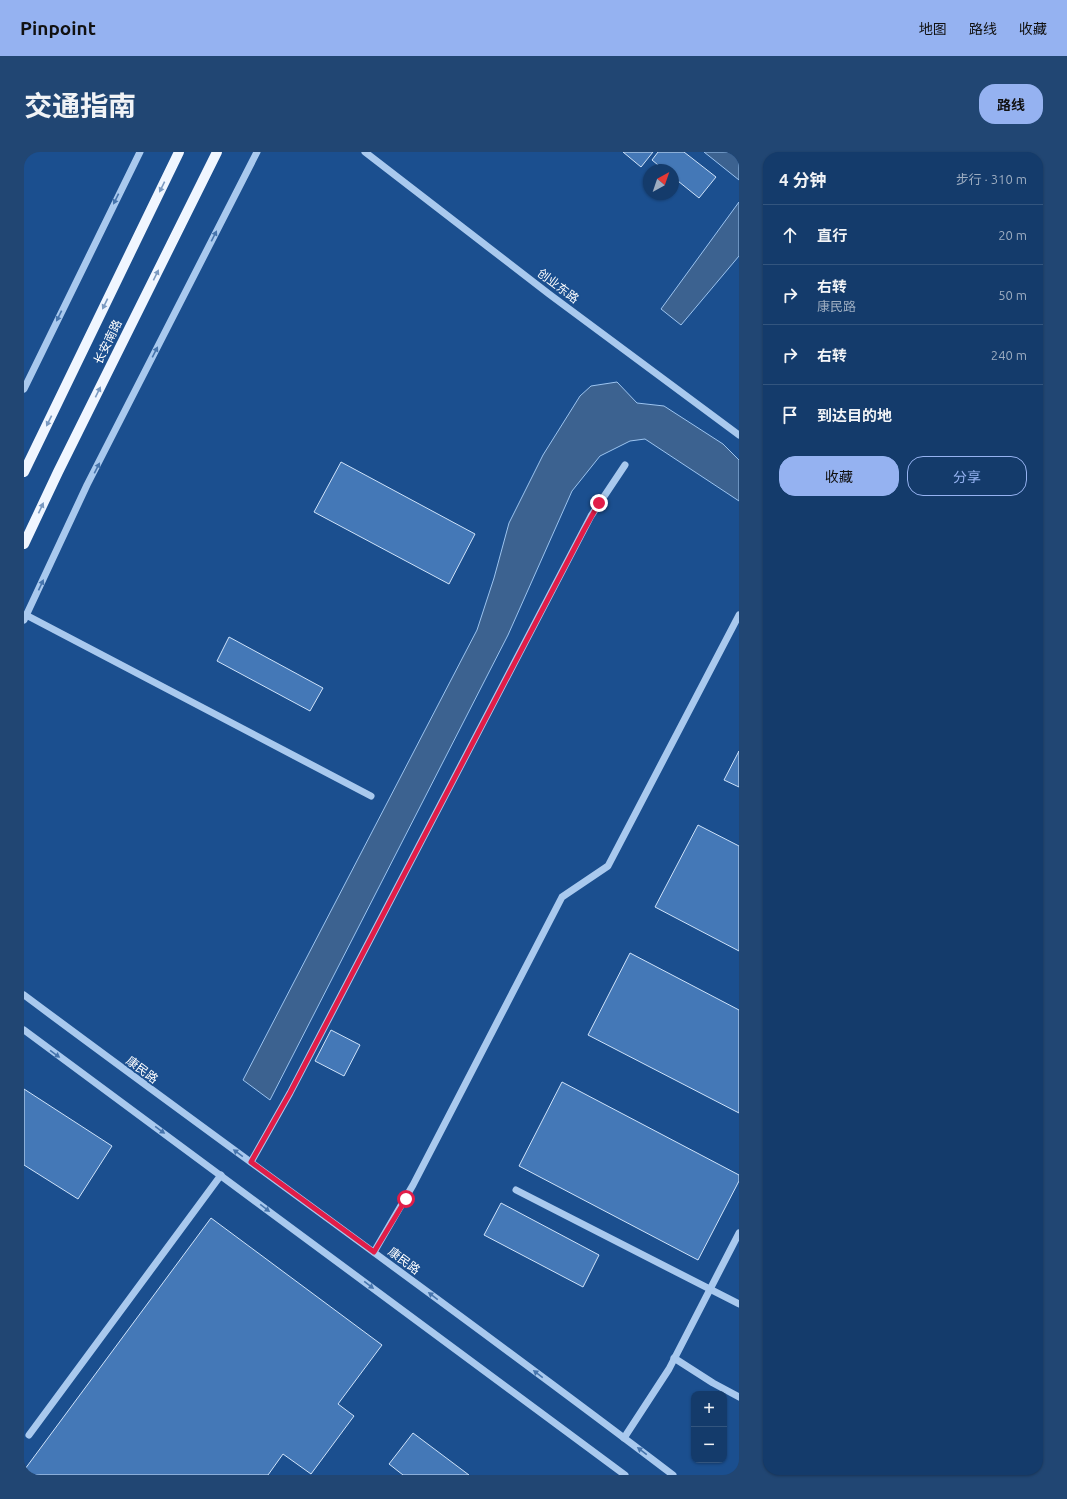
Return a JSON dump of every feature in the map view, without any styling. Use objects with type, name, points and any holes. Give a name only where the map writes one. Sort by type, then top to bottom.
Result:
[{"type":"main road","name":"长安南路","points":[[24,472],[179,152]]},
{"type":"main road","name":"长安南路","points":[[24,544],[58,472],[217,152]]},
{"type":"street","points":[[24,389],[140,152]]},
{"type":"street","points":[[257,152],[88,485],[25,618],[371,796]]},
{"type":"street","name":"创业东路","points":[[365,152],[542,289],[739,435]]},
{"type":"street","points":[[251,1162],[290,1093],[591,516],[624,465]]},
{"type":"street","points":[[374,1252],[413,1185],[562,897],[608,866],[739,615]]},
{"type":"street","name":"康民路","points":[[24,995],[162,1098],[374,1252],[673,1475]]},
{"type":"street","points":[[24,1030],[625,1475]]},
{"type":"street","points":[[29,1435],[221,1175]]},
{"type":"street","points":[[516,1190],[739,1304]]},
{"type":"street","points":[[624,1438],[674,1358],[739,1233]]},
{"type":"street","points":[[674,1358],[713,1383],[739,1397]]},
{"type":"water","points":[[704,152],[739,152],[739,180]]},
{"type":"water","points":[[739,202],[739,256],[681,325],[661,309]]},
{"type":"water","points":[[617,382],[637,403],[664,406],[723,444],[739,460],[739,501],[645,439],[630,441],[600,456],[572,491],[508,635],[270,1100],[243,1080],[477,630],[494,578],[509,523],[543,455],[580,396],[591,386]]},
{"type":"building","points":[[623,152],[653,152],[641,167]]},
{"type":"building","points":[[658,152],[684,152],[716,177],[699,198],[679,182],[679,164],[657,164],[652,160]]},
{"type":"building","points":[[341,462],[475,534],[449,584],[314,512]]},
{"type":"building","points":[[229,637],[323,688],[310,711],[217,661]]},
{"type":"building","points":[[739,751],[739,787],[724,780]]},
{"type":"building","points":[[698,825],[739,846],[739,951],[655,907]]},
{"type":"building","points":[[630,953],[739,1010],[739,1113],[588,1035]]},
{"type":"building","points":[[331,1030],[360,1045],[344,1076],[315,1061]]},
{"type":"building","points":[[562,1082],[739,1175],[739,1181],[698,1260],[519,1166]]},
{"type":"building","points":[[24,1089],[112,1146],[78,1199],[24,1165]]},
{"type":"building","points":[[501,1203],[599,1255],[583,1287],[484,1235]]},
{"type":"building","points":[[211,1218],[382,1345],[338,1404],[354,1416],[311,1474],[283,1454],[268,1475],[34,1475],[25,1469]]},
{"type":"building","points":[[413,1433],[469,1475],[403,1475],[389,1464]]},
{"type":"route","points":[[406,1199],[374,1252],[251,1162],[290,1093],[599,503]]}]
